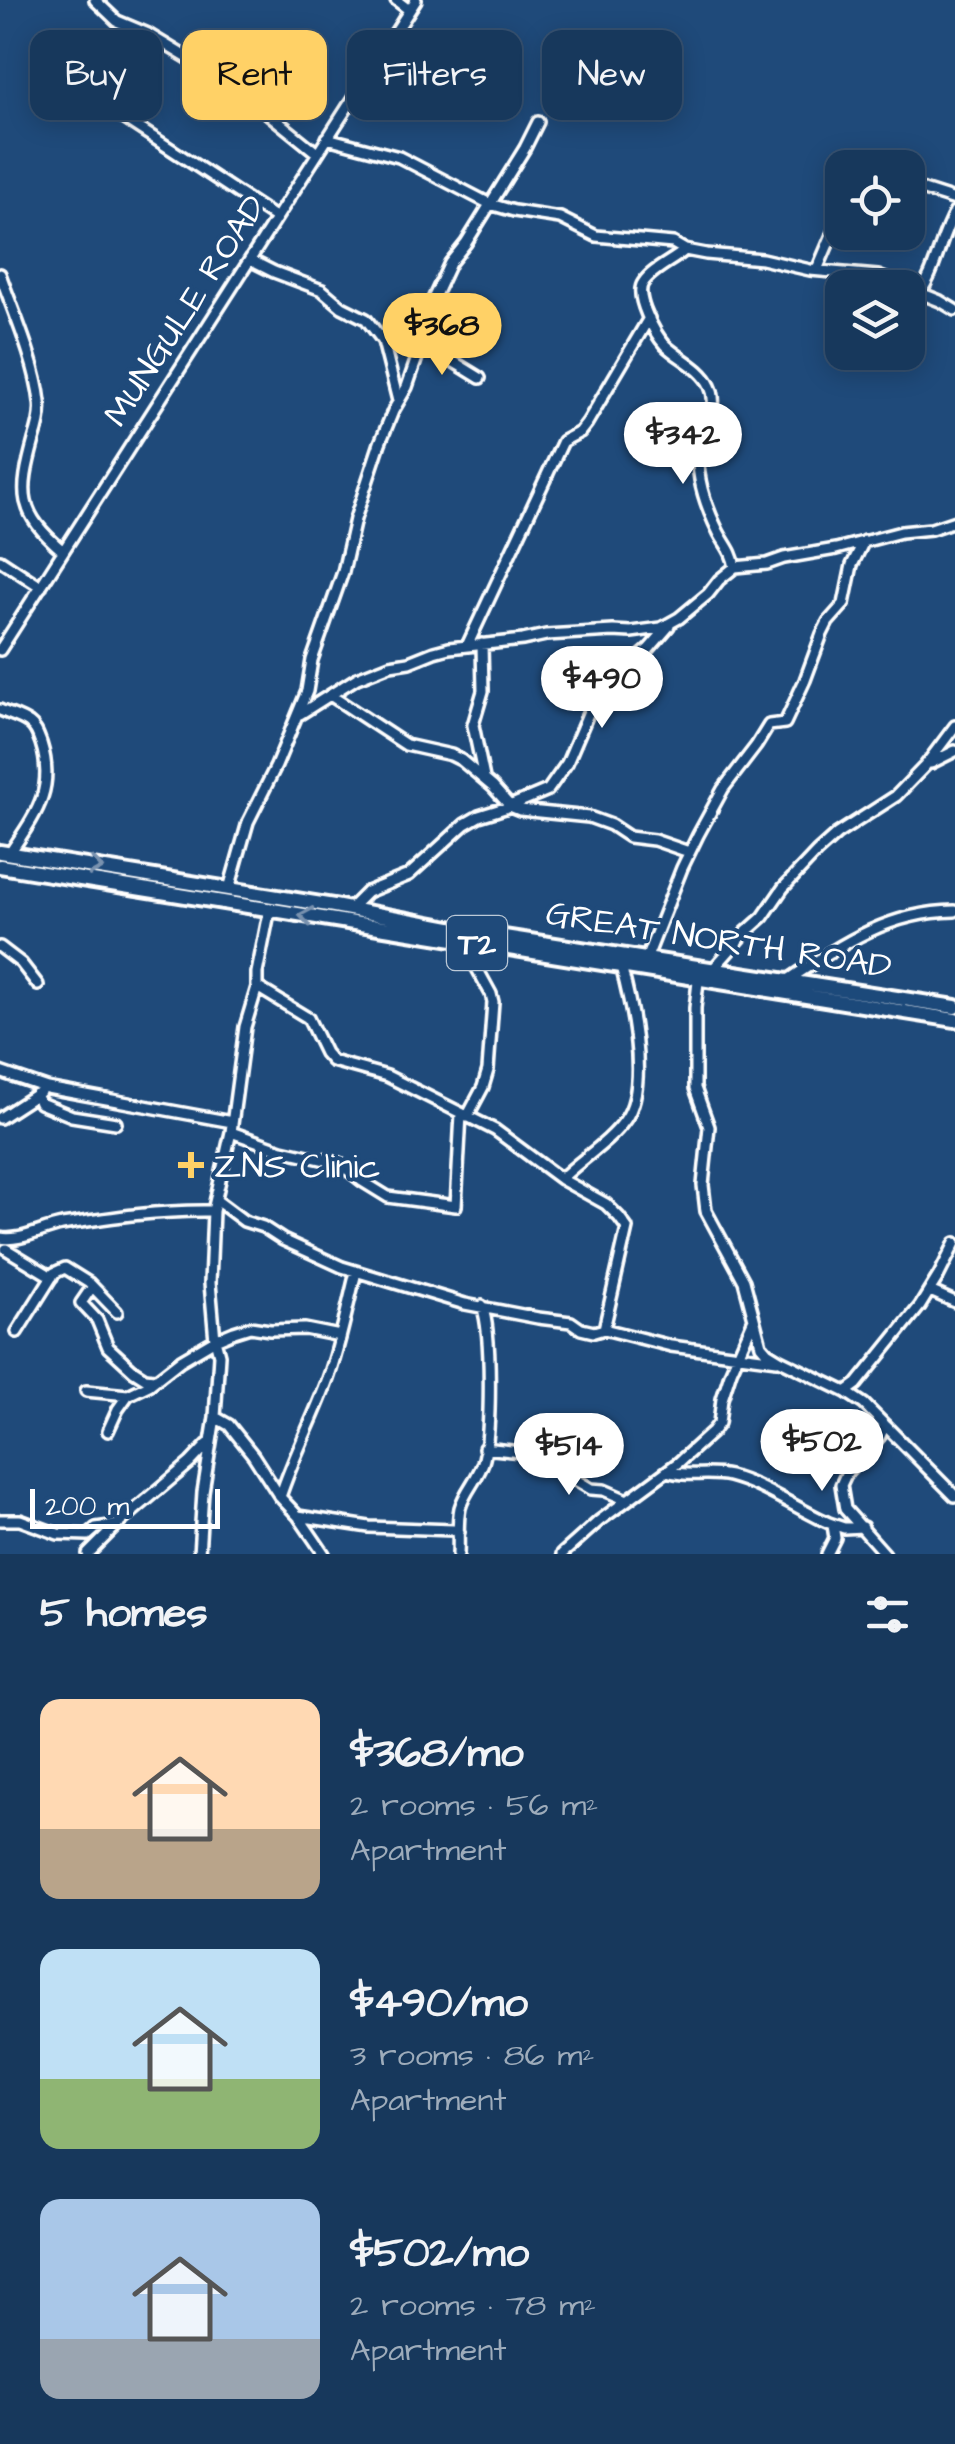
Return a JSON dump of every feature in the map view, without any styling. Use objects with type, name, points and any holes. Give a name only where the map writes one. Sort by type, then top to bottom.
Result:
[{"type":"highway","name":"GREAT NORTH ROAD","points":[[5,852],[228,889],[271,903],[462,941],[621,966],[788,980],[955,1007]]},
{"type":"highway","name":"GREAT NORTH ROAD","points":[[0,866],[350,910],[646,958],[955,1020]]},
{"type":"street","points":[[95,0],[117,21],[148,34],[224,79],[317,153]]},
{"type":"street","points":[[396,0],[409,10]]},
{"type":"street","name":"MUNGULE ROAD","points":[[0,650],[416,0]]},
{"type":"street","points":[[127,120],[276,218]]},
{"type":"street","points":[[228,889],[248,822],[307,690],[312,660],[343,572],[355,518],[380,443],[407,387],[428,308],[450,263],[466,244],[538,122]]},
{"type":"street","points":[[327,138],[399,157],[490,204],[560,218],[596,236],[673,243],[706,254],[825,271]]},
{"type":"street","points":[[925,190],[955,200]]},
{"type":"street","points":[[925,286],[955,212]]},
{"type":"street","points":[[685,250],[641,286],[642,303],[664,344],[710,385],[712,414],[698,457],[709,512],[732,551],[736,566]]},
{"type":"street","points":[[817,270],[826,250]]},
{"type":"street","points":[[250,260],[322,290],[342,307],[366,319],[383,341],[398,401]]},
{"type":"street","points":[[0,274],[40,402],[40,417],[23,482],[29,515],[63,551]]},
{"type":"street","points":[[929,280],[940,301]]},
{"type":"street","points":[[925,295],[955,310]]},
{"type":"street","points":[[467,646],[563,441],[587,423],[649,318]]},
{"type":"street","points":[[421,346],[480,378]]},
{"type":"street","points":[[350,910],[367,892],[409,875],[465,824],[548,790],[566,763],[596,695],[736,566],[767,564],[955,521]]},
{"type":"street","points":[[646,958],[689,852],[723,789],[766,728],[785,723],[828,622],[844,604],[852,565],[864,540]]},
{"type":"street","points":[[0,560],[41,587]]},
{"type":"street","points":[[298,716],[357,678],[449,648],[546,635],[646,631],[671,624]]},
{"type":"street","points":[[482,644],[483,690],[473,726],[484,780]]},
{"type":"street","points":[[330,695],[406,745],[451,756],[470,767],[510,806],[599,819],[629,837],[654,840],[689,852]]},
{"type":"street","points":[[0,710],[32,724],[48,772],[40,802],[5,852]]},
{"type":"street","points":[[955,726],[896,796],[837,834],[817,852],[783,888],[763,918],[704,971],[695,1008],[695,1088],[709,1137],[703,1199],[744,1281],[762,1345],[780,1360],[846,1392],[871,1410],[955,1496]]},
{"type":"street","points":[[924,766],[955,751]]},
{"type":"street","points":[[199,1554],[219,1355],[210,1283],[214,1206],[232,1127],[245,1028],[257,987],[271,903]]},
{"type":"street","points":[[788,980],[879,926],[916,914],[955,911]]},
{"type":"street","points":[[0,1072],[47,1088],[232,1127],[282,1150],[339,1164],[388,1197],[456,1206],[464,1115],[483,1086],[488,1070],[493,1002],[462,941]]},
{"type":"street","points":[[0,947],[21,963],[38,986]]},
{"type":"street","points":[[561,1179],[624,1122],[636,1096],[632,1003],[621,966]]},
{"type":"street","points":[[257,987],[308,1018],[332,1061],[388,1076],[495,1130],[561,1179],[606,1204],[626,1224],[604,1330]]},
{"type":"street","points":[[0,1118],[47,1088]]},
{"type":"street","points":[[36,1094],[40,1103],[72,1116],[116,1123]]},
{"type":"street","points":[[6,1249],[58,1226],[214,1206],[356,1272],[432,1295],[572,1322],[594,1332],[604,1330],[672,1346],[780,1360]]},
{"type":"street","points":[[0,1238],[6,1249],[52,1277]]},
{"type":"street","points":[[846,1392],[857,1384],[917,1310],[953,1252]]},
{"type":"street","points":[[17,1332],[54,1273],[64,1268],[92,1287],[117,1312]]},
{"type":"street","points":[[280,1497],[292,1459],[328,1378],[356,1272]]},
{"type":"street","points":[[92,1287],[81,1304],[97,1320],[108,1346],[134,1371],[154,1379]]},
{"type":"street","points":[[930,1291],[955,1302]]},
{"type":"street","points":[[458,1554],[459,1512],[483,1464],[489,1408],[482,1306]]},
{"type":"street","points":[[562,1554],[713,1431],[725,1387],[754,1319]]},
{"type":"street","points":[[108,1431],[128,1395],[215,1340],[250,1327],[305,1328],[340,1336]]},
{"type":"street","points":[[86,1391],[128,1395]]},
{"type":"street","points":[[214,1417],[229,1426],[253,1455],[324,1554]]},
{"type":"street","points":[[885,1425],[841,1485],[845,1509],[885,1554]]},
{"type":"street","points":[[530,1453],[565,1436]]},
{"type":"street","points":[[88,1554],[210,1442]]},
{"type":"street","points":[[484,1448],[530,1453],[591,1489],[628,1500]]},
{"type":"street","points":[[667,1471],[732,1476],[833,1525],[863,1528]]},
{"type":"street","points":[[298,1516],[369,1527],[459,1532]]},
{"type":"street","points":[[0,1520],[20,1520],[58,1534],[88,1534],[96,1528],[117,1525]]},
{"type":"street","points":[[827,1554],[835,1538],[833,1525]]},
{"type":"place","name":"ZNS Clinic","points":[[191,1165]]}]
